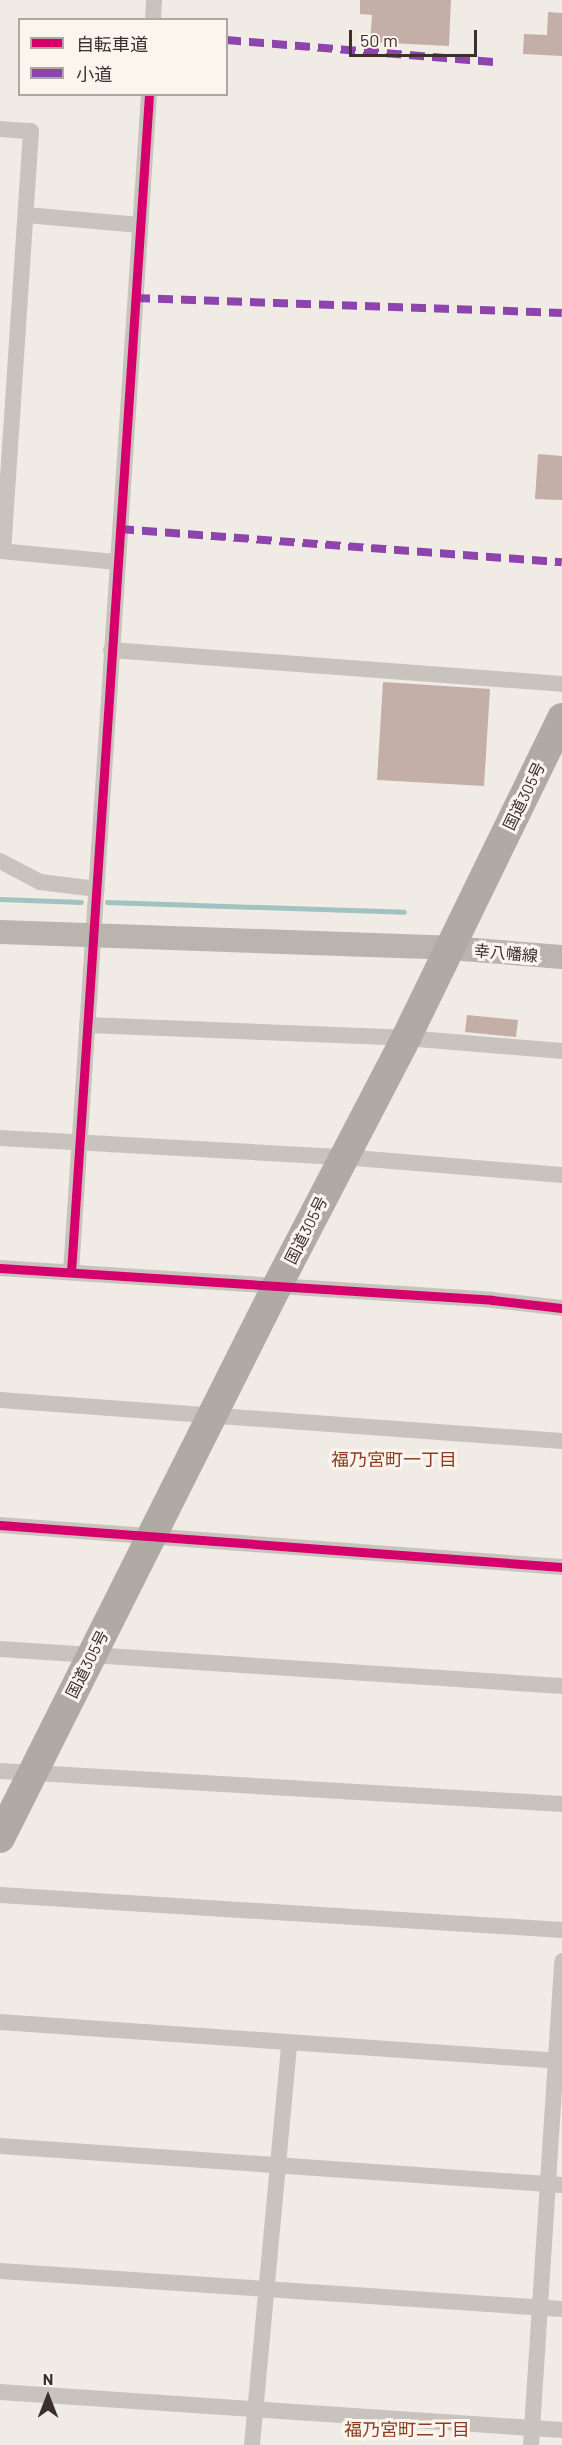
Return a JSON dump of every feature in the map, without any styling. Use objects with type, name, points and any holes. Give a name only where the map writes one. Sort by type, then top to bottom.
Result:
[{"type":"highway","name":"国道305号","points":[[0,1838],[276,1288],[406,1038],[562,718]]},
{"type":"street","points":[[153,18],[154,0]]},
{"type":"street","points":[[71,1272],[149,96]]},
{"type":"street","points":[[0,129],[31,131],[2,551],[117,562]]},
{"type":"street","points":[[26,215],[140,225]]},
{"type":"street","points":[[111,650],[562,684]]},
{"type":"street","points":[[0,861],[40,882],[97,889]]},
{"type":"street","name":"幸八幡線","points":[[0,932],[450,948],[562,957]]},
{"type":"street","points":[[87,1025],[406,1038],[562,1051]]},
{"type":"street","points":[[0,1137],[343,1157],[562,1175]]},
{"type":"street","points":[[0,1268],[276,1288],[492,1300],[562,1308]]},
{"type":"street","points":[[0,1400],[562,1441]]},
{"type":"street","points":[[0,1525],[562,1567]]},
{"type":"street","points":[[0,1649],[562,1686]]},
{"type":"street","points":[[0,1771],[562,1804]]},
{"type":"street","points":[[0,1895],[562,1930]]},
{"type":"street","points":[[531,2445],[539,2307],[554,2184],[562,1961]]},
{"type":"street","points":[[0,2022],[560,2061]]},
{"type":"street","points":[[252,2445],[289,2043]]},
{"type":"street","points":[[0,2146],[276,2167],[554,2184]]},
{"type":"street","points":[[0,2271],[562,2309]]},
{"type":"street","points":[[0,2392],[562,2430]]},
{"type":"building","points":[[360,0],[451,0],[449,46],[370,42],[372,15],[360,14]]},
{"type":"building","points":[[548,12],[562,13],[562,56],[523,54],[524,34],[547,35]]},
{"type":"building","points":[[538,454],[562,456],[562,500],[535,499]]},
{"type":"building","points":[[383,682],[490,689],[484,786],[377,780]]},
{"type":"building","points":[[467,1015],[518,1020],[516,1037],[465,1032]]},
{"type":"waterway","points":[[0,899],[81,902]]},
{"type":"waterway","points":[[107,902],[404,912]]},
{"type":"marked path","points":[[228,40],[493,62]]},
{"type":"marked path","points":[[135,298],[562,313]]},
{"type":"marked path","points":[[119,529],[562,562]]},
{"type":"cycle path","points":[[71,1272],[149,96]]},
{"type":"cycle path","points":[[0,1268],[492,1300],[562,1308]]},
{"type":"cycle path","points":[[0,1525],[562,1567]]},
{"type":"district","name":"福乃宮町一丁目","points":[[394,1459]]},
{"type":"district","name":"福乃宮町二丁目","points":[[407,2429]]}]
